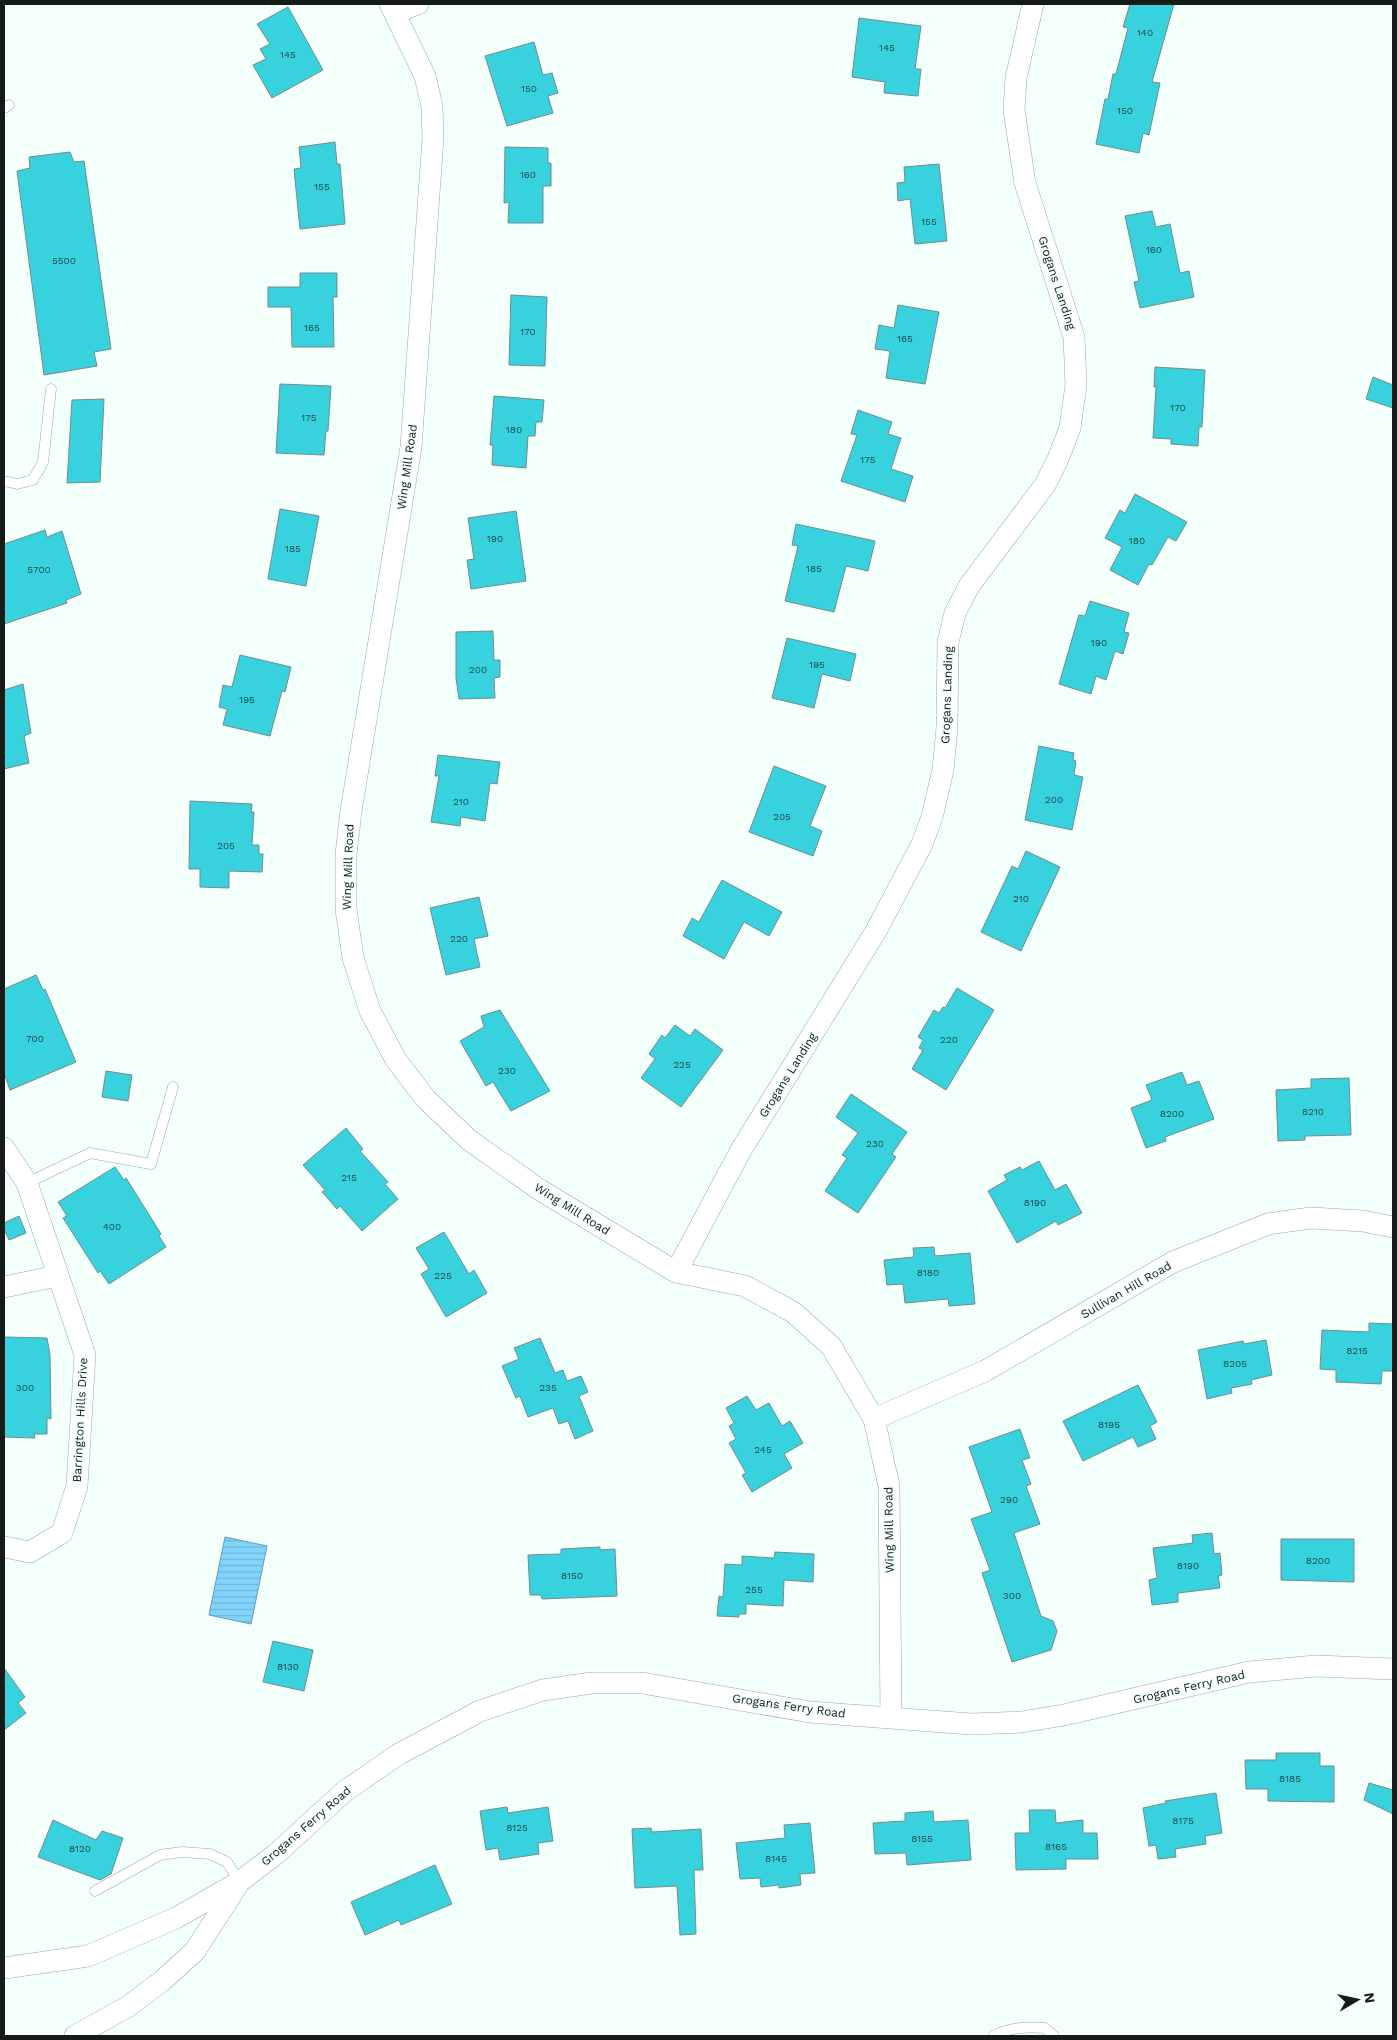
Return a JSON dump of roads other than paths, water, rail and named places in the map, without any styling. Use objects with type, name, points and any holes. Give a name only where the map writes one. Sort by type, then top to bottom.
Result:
[{"type":"street","points":[[393,8],[418,4]]},
{"type":"street","name":"Grogans Landing","points":[[676,1272],[741,1150],[876,931],[922,844],[932,817],[943,770],[947,727],[948,642],[955,613],[968,586],[1044,485],[1058,459],[1070,428],[1076,385],[1074,337],[1025,183],[1014,110],[1016,78],[1033,4]]},
{"type":"street","name":"Wing Mill Road","points":[[393,8],[425,76],[432,106],[433,138],[411,447],[347,845],[346,909],[353,958],[370,1011],[396,1060],[426,1099],[469,1140],[540,1190],[676,1272],[745,1286],[792,1312],[831,1346],[874,1419],[889,1486],[890,1718]]},
{"type":"street","name":"Barrington Hills Drive","points":[[4,1148],[27,1183],[85,1355],[77,1486],[62,1533],[30,1552],[4,1547]]},
{"type":"street","name":"Sullivan Hill Road","points":[[874,1419],[985,1371],[1173,1262],[1268,1224],[1311,1218],[1363,1221],[1393,1227]]},
{"type":"street","points":[[4,1287],[57,1276]]},
{"type":"street","name":"Grogans Ferry Road","points":[[4,1968],[88,1956],[176,1918],[240,1882],[276,1854],[345,1791],[399,1754],[480,1711],[543,1690],[592,1683],[642,1684],[810,1712],[971,1724],[1022,1722],[1064,1716],[1249,1672],[1316,1666],[1393,1669]]},
{"type":"street","name":"Grogans Ferry Road","points":[[75,2036],[127,2008],[162,1981],[194,1951],[240,1882]]},
{"type":"lane","points":[[4,481],[16,484],[33,480],[43,462],[51,389]]},
{"type":"lane","points":[[27,1183],[90,1154],[151,1164],[173,1088]]},
{"type":"lane","points":[[95,1891],[160,1856],[182,1852],[210,1854],[226,1862],[240,1882]]},
{"type":"lane","points":[[993,2036],[1004,2030],[1025,2027],[1045,2028],[1054,2036]]},
{"type":"water","points":[[225,1537],[267,1546],[251,1624],[209,1615]]}]
